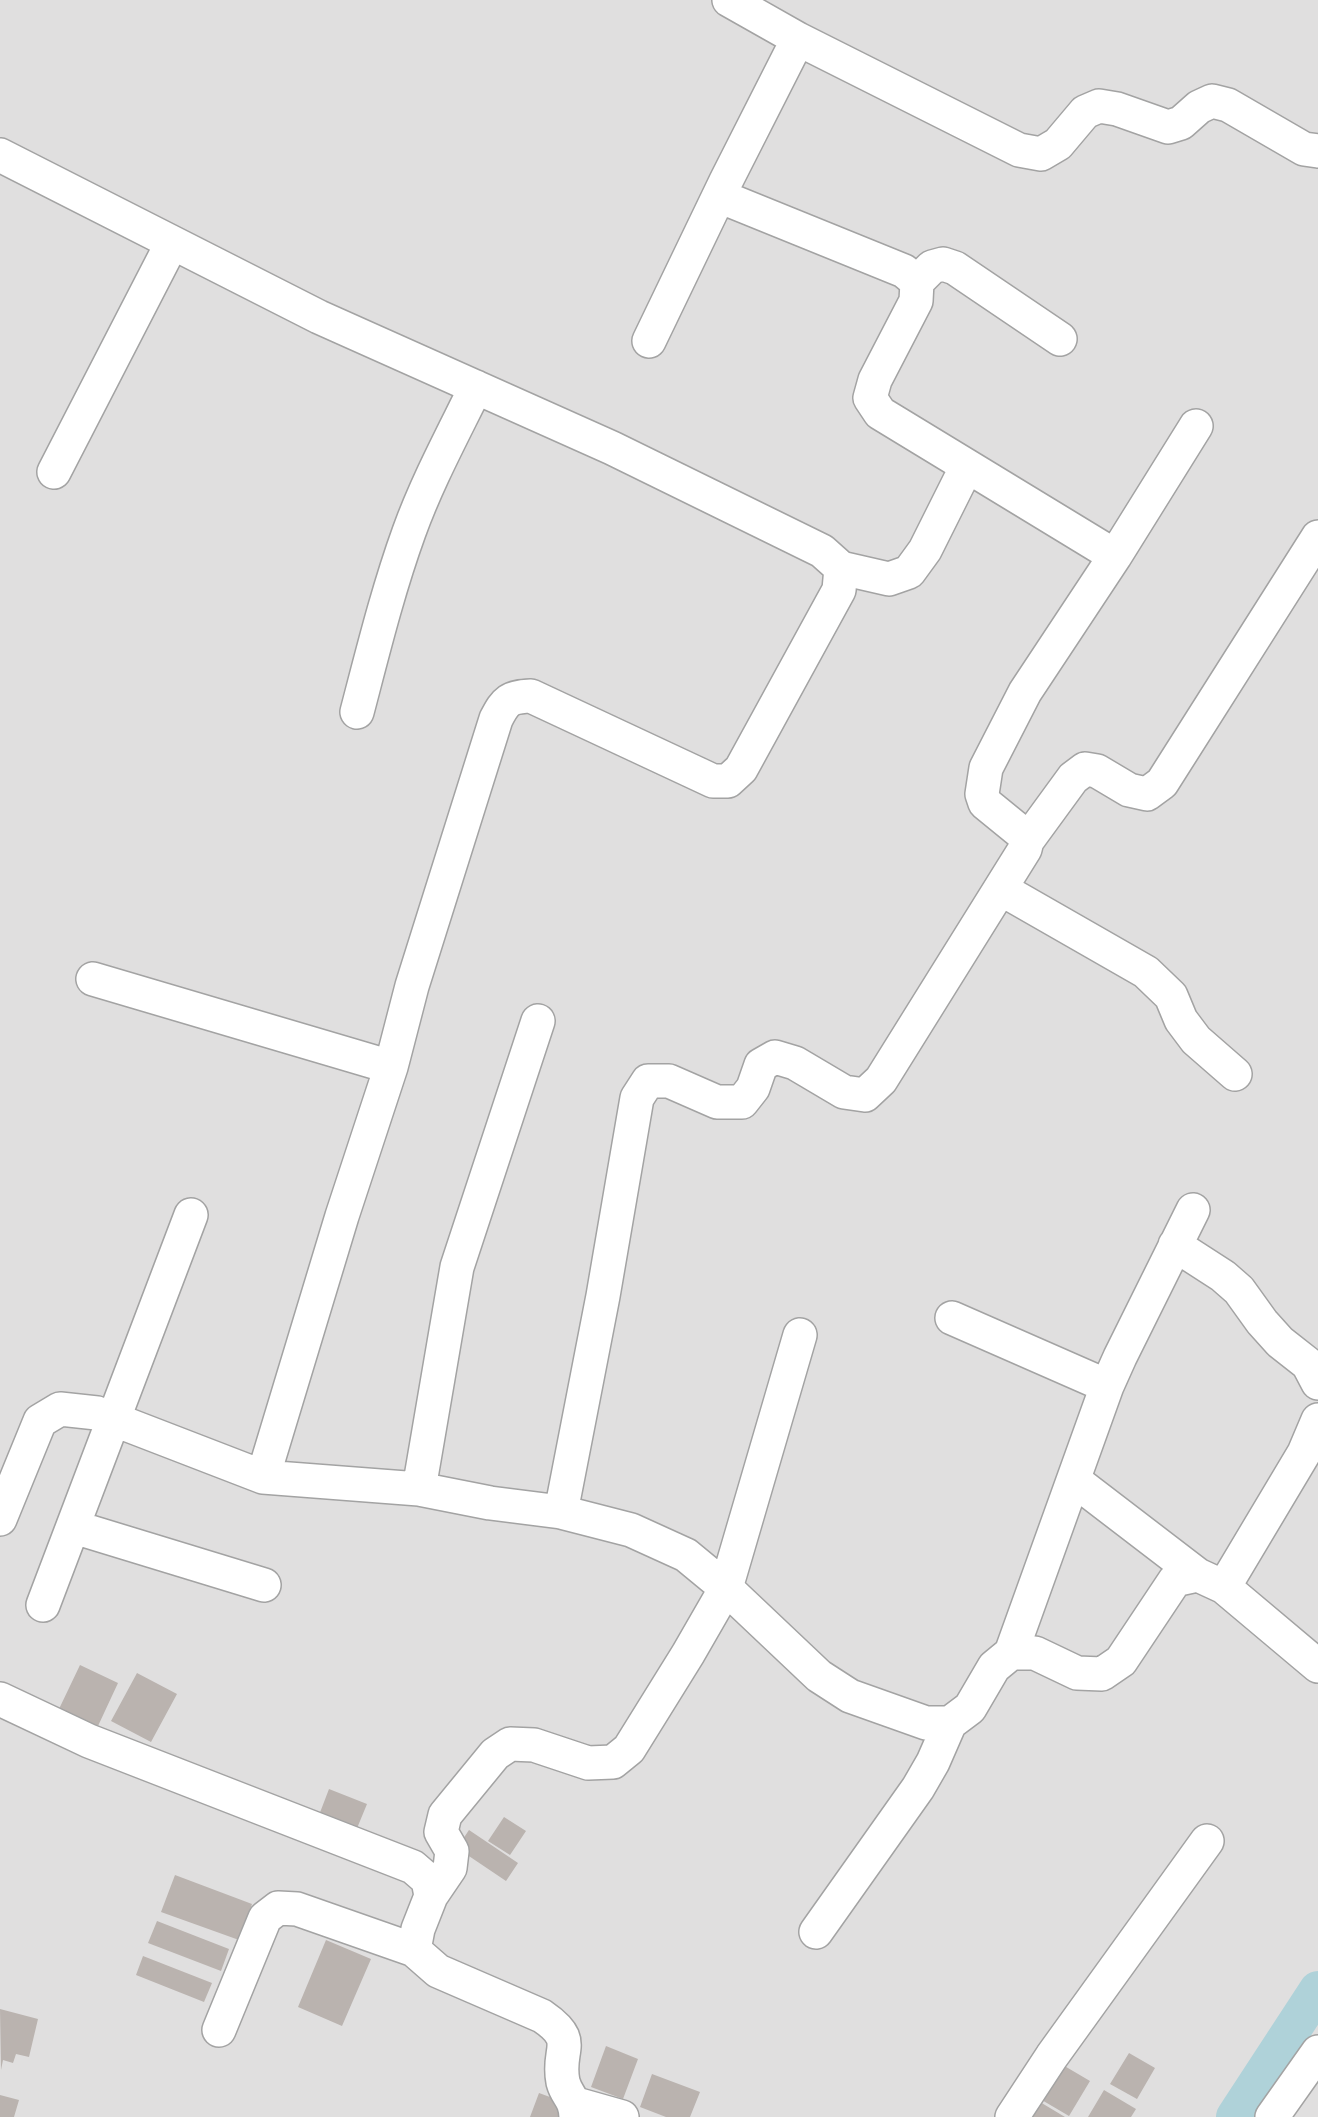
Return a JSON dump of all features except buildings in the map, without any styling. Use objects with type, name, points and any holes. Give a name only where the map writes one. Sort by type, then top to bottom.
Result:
[{"type":"street","points":[[729,0],[798,39],[1018,150],[1041,154],[1058,144],[1085,112],[1099,106],[1117,109],[1168,127],[1181,123],[1199,107],[1212,101],[1228,105],[1304,149],[1318,151]]},
{"type":"street","points":[[649,341],[719,195],[798,39]]},
{"type":"street","points":[[3,164],[172,243],[319,317],[612,447],[822,551],[841,568],[889,579],[909,572],[926,550],[967,466]]},
{"type":"street","points":[[719,195],[904,272],[917,282]]},
{"type":"street","points":[[54,472],[172,243]]},
{"type":"street","points":[[1060,339],[955,268],[943,264],[932,267],[917,282],[916,301],[875,380],[870,398],[880,414],[1115,556]]},
{"type":"street","points":[[357,712],[384,609],[409,531],[426,489],[476,387]]},
{"type":"street","points":[[1027,841],[1023,834],[985,803],[982,794],[986,768],[1025,692],[1115,556],[1196,426]]},
{"type":"street","points":[[561,1512],[603,1296],[637,1098],[648,1081],[669,1082],[717,1102],[742,1102],[753,1088],[761,1065],[775,1057],[795,1063],[844,1092],[864,1095],[881,1080],[1001,889],[1025,849],[1027,841],[1073,778],[1084,769],[1097,771],[1129,790],[1147,794],[1162,783],[1318,537]]},
{"type":"street","points":[[263,1477],[342,1216],[391,1067],[412,986],[496,719],[506,702],[518,697],[531,696],[713,781],[728,782],[741,769],[839,590],[841,568]]},
{"type":"street","points":[[1001,889],[1146,972],[1171,996],[1181,1020],[1196,1040],[1235,1074]]},
{"type":"street","points":[[93,979],[391,1067]]},
{"type":"street","points":[[419,1489],[457,1267],[538,1021]]},
{"type":"street","points":[[816,1932],[918,1788],[933,1762],[950,1722],[970,1708],[994,1667],[1011,1653],[1107,1386],[1193,1210]]},
{"type":"street","points":[[44,1605],[191,1215]]},
{"type":"street","points":[[1175,1245],[1223,1276],[1239,1290],[1274,1335],[1308,1364],[1318,1383]]},
{"type":"street","points":[[952,1318],[1107,1386]]},
{"type":"street","points":[[414,1950],[418,1929],[431,1896],[450,1868],[452,1851],[441,1832],[445,1815],[495,1754],[510,1744],[534,1745],[588,1763],[613,1762],[629,1749],[726,1588],[800,1335]]},
{"type":"street","points":[[0,1519],[40,1421],[60,1409],[97,1413],[263,1477],[419,1489],[490,1503],[561,1512],[631,1530],[686,1555],[726,1588],[819,1676],[850,1696],[926,1723],[950,1722]]},
{"type":"street","points":[[1211,1581],[1311,1456],[1318,1420]]},
{"type":"street","points":[[1074,1479],[1211,1581],[1318,1666]]},
{"type":"street","points":[[74,1527],[264,1584]]},
{"type":"street","points":[[1011,1653],[1035,1653],[1077,1673],[1102,1674],[1121,1660],[1175,1580],[1211,1581]]},
{"type":"street","points":[[0,1699],[89,1741],[413,1867],[428,1880],[431,1896]]},
{"type":"street","points":[[1012,2117],[1052,2056],[1207,1841]]},
{"type":"street","points":[[219,2030],[265,1918],[278,1908],[297,1909],[414,1950],[438,1971],[542,2016],[557,2027],[566,2043],[561,2067],[564,2085],[576,2110],[622,2117]]},
{"type":"street","points":[[1272,2117],[1318,2052]]},
{"type":"shaded area","points":[[0,0],[1318,0],[1318,2117],[0,2117]]},
{"type":"waterway","points":[[1235,2117],[1318,1990]]}]
